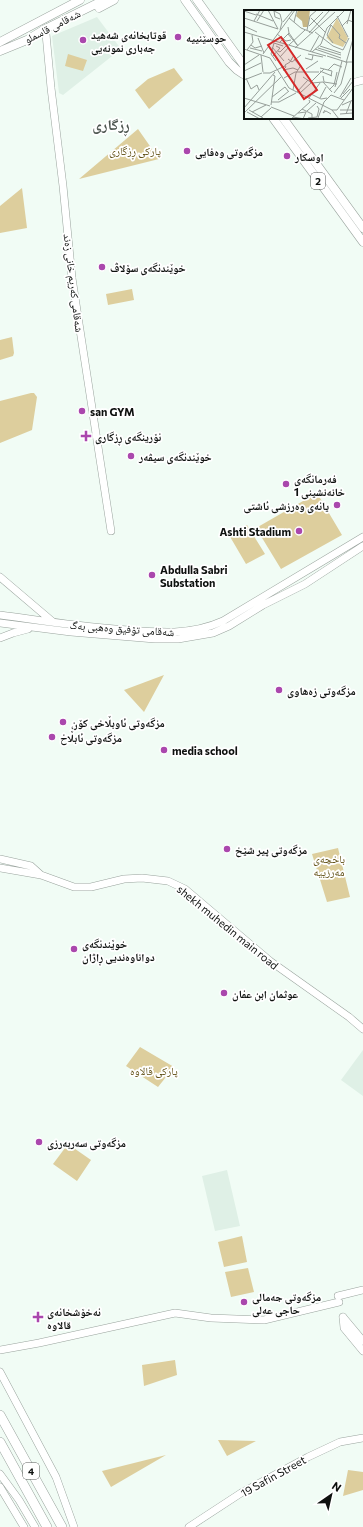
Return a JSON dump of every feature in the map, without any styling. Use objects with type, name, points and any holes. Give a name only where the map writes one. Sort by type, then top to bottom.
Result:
[{"type":"highway","name":"4","points":[[0,1415],[62,1527]]},
{"type":"highway","name":"4","points":[[0,1442],[47,1527]]},
{"type":"main road","points":[[0,42],[80,0]]},
{"type":"main road","name":"شەقامی قاسملو","points":[[23,30],[47,22],[91,0]]},
{"type":"main road","name":"شەقامی قاسملو","points":[[0,51],[27,40],[45,29],[104,0]]},
{"type":"main road","points":[[27,40],[46,34],[114,0]]},
{"type":"main road","points":[[185,0],[229,62],[237,70],[244,73]]},
{"type":"main road","points":[[190,0],[225,44]]},
{"type":"main road","points":[[196,0],[244,73]]},
{"type":"main road","points":[[202,0],[244,59]]},
{"type":"main road","name":"2","points":[[274,119],[363,242]]},
{"type":"main road","name":"2","points":[[284,119],[363,228]]},
{"type":"street","name":"شەقامی کەریم خانی زەند","points":[[46,34],[72,278],[111,531]]},
{"type":"street","points":[[353,83],[363,80]]},
{"type":"street","name":"شەقامی تۆفیق وەهبی بەگ","points":[[0,623],[34,628],[158,632],[175,632],[200,629],[223,621],[363,537]]},
{"type":"street","name":"شەقامی تۆفیق وەهبی بەگ","points":[[0,615],[53,622],[72,629],[156,639],[178,639],[213,633],[229,626],[264,605],[305,584],[363,546]]},
{"type":"street","points":[[0,577],[53,622]]},
{"type":"street","points":[[0,638],[34,628]]},
{"type":"street","points":[[0,859],[31,866],[41,875]]},
{"type":"street","points":[[0,868],[41,875]]},
{"type":"street","name":"shekh muhedin main road","points":[[41,875],[74,887],[91,887],[124,879],[142,878],[173,882],[185,889],[270,961],[363,1028]]},
{"type":"street","points":[[0,1350],[39,1343],[175,1313],[211,1318],[264,1320],[338,1299],[363,1290]]},
{"type":"street","points":[[363,1341],[343,1316],[344,1328],[363,1350]]},
{"type":"street","points":[[0,1372],[56,1477],[74,1527]]},
{"type":"street","name":"19 Safin Street","points":[[189,1527],[241,1493],[308,1457],[340,1442],[363,1438]]},
{"type":"street","points":[[0,1474],[19,1500],[35,1527]]},
{"type":"street","points":[[0,1487],[24,1527]]},
{"type":"shaded area","points":[[97,17],[121,49],[63,95],[59,93],[52,36]]},
{"type":"shaded area","points":[[363,1050],[363,1096],[341,1080]]},
{"type":"shaded area","points":[[227,1170],[240,1226],[215,1231],[202,1176]]},
{"type":"green space","points":[[68,54],[87,60],[83,71],[65,66]]},
{"type":"green space","points":[[174,68],[183,80],[149,109],[135,90],[148,79]]},
{"type":"green space","name":"پارکی ڕزگاری","points":[[138,129],[159,159],[79,179]]},
{"type":"green space","points":[[22,188],[27,228],[0,233],[0,206]]},
{"type":"green space","points":[[132,289],[134,300],[108,305],[106,294]]},
{"type":"green space","points":[[12,337],[13,356],[0,360],[0,340]]},
{"type":"green space","points":[[34,393],[37,397],[32,430],[0,443],[0,401]]},
{"type":"green space","name":"Ashti Stadium","points":[[317,493],[342,535],[281,569],[256,528]]},
{"type":"green space","points":[[247,525],[265,554],[246,564],[229,535]]},
{"type":"green space","points":[[164,675],[144,712],[124,690]]},
{"type":"green space","name":"باخچەی مەرزییە","points":[[338,848],[350,897],[327,902],[312,854]]},
{"type":"green space","name":"پارکی قالاوە","points":[[140,1047],[174,1067],[158,1087],[126,1066]]},
{"type":"green space","points":[[68,1144],[91,1160],[77,1181],[53,1164]]},
{"type":"green space","points":[[242,1236],[247,1262],[224,1267],[218,1242]]},
{"type":"green space","points":[[248,1268],[254,1292],[231,1297],[225,1272]]},
{"type":"green space","points":[[175,1360],[177,1375],[144,1386],[142,1365]]},
{"type":"green space","points":[[218,1440],[256,1441],[227,1456]]},
{"type":"green space","points":[[166,1455],[111,1487],[102,1471]]},
{"type":"green space","points":[[348,1470],[363,1472],[363,1490],[343,1496]]},
{"type":"place","name":"حوسێنییە","points":[[178,37]]},
{"type":"place","name":"قوتابخانەی شەهید جەباری نمونەیی","points":[[83,40]]},
{"type":"place","name":"مزگەوتی وەفایی","points":[[187,151]]},
{"type":"place","name":"اوسكار","points":[[287,156]]},
{"type":"place","name":"خوێندنگەی سۆلاڤ","points":[[102,267]]},
{"type":"place","name":"san GYM","points":[[82,411]]},
{"type":"place","name":"نۆرینگەی ڕزگاری","points":[[86,436]]},
{"type":"place","name":"خوێندنگەی سیڤەر","points":[[131,456]]},
{"type":"place","name":"فەرمانگەی خانەنشینی 1","points":[[286,484]]},
{"type":"place","name":"یانەی وەرزشی ئاشتی","points":[[337,505]]},
{"type":"place","name":"Ashti Stadium","points":[[299,531]]},
{"type":"place","name":"Abdulla Sabri Substation","points":[[152,575]]},
{"type":"place","name":"مزگەوتی زەهاوی","points":[[279,690]]},
{"type":"place","name":"مزگەوتی ئاوبڵاخی کۆن","points":[[63,722]]},
{"type":"place","name":"مزگەوتی ئابڵاخ","points":[[52,737]]},
{"type":"place","name":"media school","points":[[164,750]]},
{"type":"place","name":"مزگەوتی پیر شێخ","points":[[227,849]]},
{"type":"place","name":"خوێندنگەی دواناوەندیی ڕاژان","points":[[74,949]]},
{"type":"place","name":"عوثمان ابن عفان","points":[[224,993]]},
{"type":"place","name":"مزگەوتی سەربەرزی","points":[[39,1142]]},
{"type":"place","name":"مزگەوتی جەمالی حاجی عەلی","points":[[244,1302]]},
{"type":"place","name":"نەخۆشخانەی قالاوە","points":[[38,1317]]},
{"type":"district","name":"ڕزگاری","points":[[111,124]]}]
